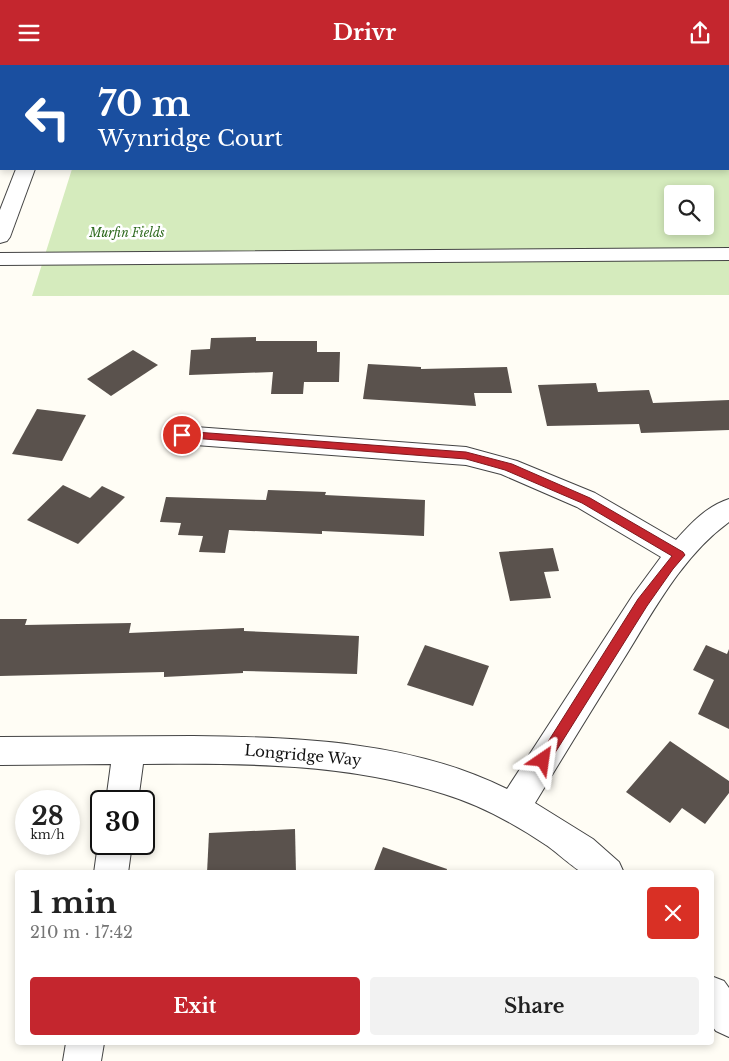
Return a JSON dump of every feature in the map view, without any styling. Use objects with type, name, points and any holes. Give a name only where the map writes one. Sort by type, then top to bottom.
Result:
[{"type":"street","points":[[0,237],[25,170]]},
{"type":"street","points":[[0,259],[729,254]]},
{"type":"street","points":[[182,435],[466,456],[508,467],[586,500],[679,555]]},
{"type":"street","points":[[514,807],[642,603],[668,566],[702,527],[729,509]]},
{"type":"street","points":[[124,790],[129,750]]},
{"type":"street","name":"Longridge Way","points":[[0,751],[268,750],[352,757],[433,775],[474,789],[514,807],[554,831],[596,861],[604,870]]},
{"type":"street","points":[[111,870],[113,855]]},
{"type":"street","points":[[714,998],[729,1018]]},
{"type":"street","points":[[82,1061],[85,1045]]},
{"type":"green space","name":"Murfin Fields","points":[[72,170],[729,170],[729,295],[32,296]]},
{"type":"building","points":[[256,337],[256,341],[317,341],[317,352],[340,352],[339,382],[304,382],[303,394],[271,394],[273,372],[189,375],[191,350],[210,349],[211,338]]},
{"type":"building","points":[[133,350],[158,365],[111,396],[87,379]]},
{"type":"building","points":[[368,364],[421,367],[421,369],[507,367],[512,393],[474,393],[476,406],[363,399]]},
{"type":"building","points":[[596,383],[598,392],[649,390],[653,403],[729,400],[729,430],[641,433],[639,424],[547,426],[538,385]]},
{"type":"building","points":[[37,409],[86,415],[62,461],[12,454]]},
{"type":"building","points":[[63,485],[90,498],[102,486],[125,497],[78,544],[27,520]]},
{"type":"building","points":[[268,490],[326,492],[325,495],[425,500],[424,536],[322,531],[322,534],[229,530],[225,553],[199,552],[203,536],[178,535],[181,523],[160,522],[166,497],[266,500]]},
{"type":"building","points":[[553,548],[559,571],[544,572],[551,598],[510,601],[499,552]]},
{"type":"building","points":[[0,619],[27,619],[25,625],[131,623],[129,633],[244,628],[244,631],[359,636],[357,674],[243,671],[243,673],[164,677],[164,672],[0,676]]},
{"type":"building","points":[[425,645],[489,666],[473,706],[407,685]]},
{"type":"building","points":[[706,645],[727,654],[729,649],[729,729],[698,714],[714,680],[693,670]]},
{"type":"building","points":[[670,741],[729,781],[729,793],[705,824],[682,808],[670,823],[626,792]]},
{"type":"building","points":[[295,829],[296,870],[207,870],[209,833]]},
{"type":"building","points":[[383,847],[447,869],[447,870],[374,870]]},
{"type":"route","points":[[182,435],[466,456],[508,467],[586,500],[679,555],[668,566],[642,603],[543,760]]}]
